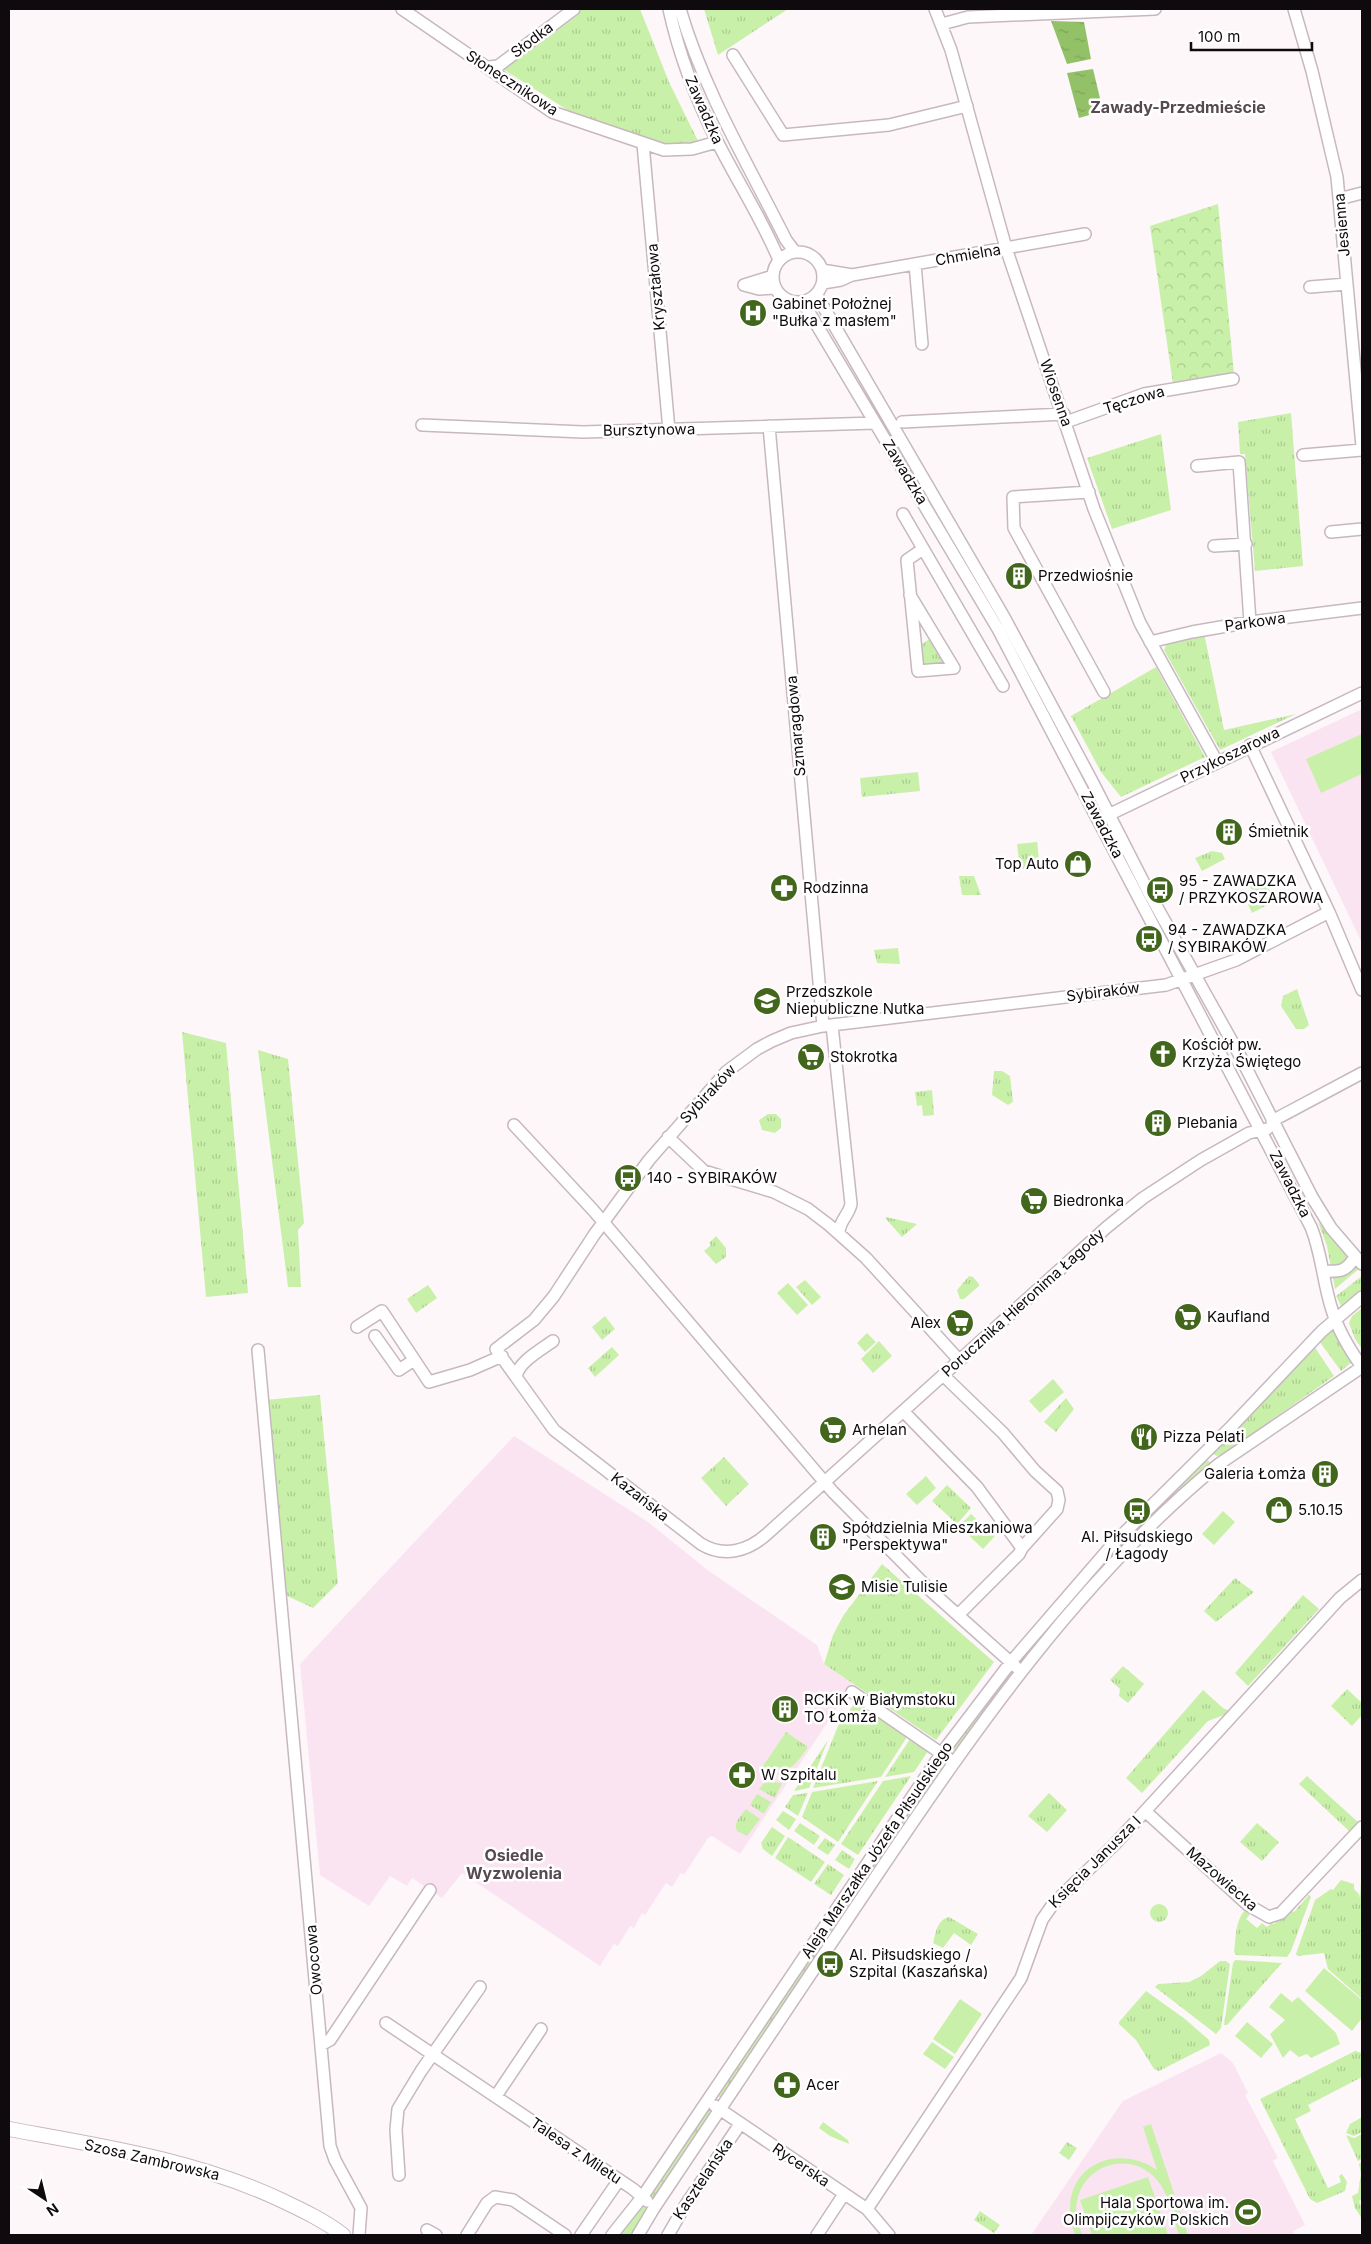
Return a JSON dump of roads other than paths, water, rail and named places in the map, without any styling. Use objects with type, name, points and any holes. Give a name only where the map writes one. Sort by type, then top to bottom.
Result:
[{"type":"main road","name":"Szosa Zambrowska","points":[[9,2129],[142,2155],[206,2170],[275,2197],[319,2219],[343,2235]]},
{"type":"street","name":"Słonecznikowa","points":[[402,9],[552,112],[643,144],[677,150],[704,147],[717,142]]},
{"type":"street","name":"Słodka","points":[[489,67],[498,66],[574,9]]},
{"type":"street","name":"Zawadzka","points":[[668,9],[676,41],[691,83],[717,142],[761,221],[779,260]]},
{"type":"street","name":"Zawadzka","points":[[680,9],[698,64],[714,99],[786,240],[795,252]]},
{"type":"street","name":"Wiosenna","points":[[935,9],[942,24],[967,106],[1006,248],[1089,492],[1115,562],[1150,642],[1217,762]]},
{"type":"street","points":[[942,24],[968,17],[1155,9]]},
{"type":"street","name":"Jesienna","points":[[1294,9],[1332,155],[1339,199],[1362,448]]},
{"type":"street","points":[[733,55],[783,135],[889,125],[967,106]]},
{"type":"street","name":"Kryształowa","points":[[643,144],[669,430]]},
{"type":"street","points":[[1339,199],[1362,193]]},
{"type":"street","name":"Chmielna","points":[[823,283],[841,280],[852,275],[1085,234]]},
{"type":"street","points":[[795,252],[802,252],[815,258],[822,270],[823,283],[816,294],[803,302],[787,299],[774,282],[779,260],[795,252]]},
{"type":"street","points":[[915,264],[922,344]]},
{"type":"street","name":"Chmielna","points":[[822,270],[852,275]]},
{"type":"street","points":[[1310,287],[1347,284]]},
{"type":"street","name":"Zawadzka","points":[[816,294],[1004,617],[1104,817],[1188,978],[1216,1044],[1311,1228],[1335,1319],[1362,1367]]},
{"type":"street","name":"Zawadzka","points":[[803,302],[998,629],[1104,817]]},
{"type":"street","name":"Tęczowa","points":[[1065,418],[1144,394],[1233,379]]},
{"type":"street","points":[[902,422],[1065,418]]},
{"type":"street","name":"Bursztynowa","points":[[422,425],[583,432],[875,423]]},
{"type":"street","name":"Szmaragdowa","points":[[769,426],[828,1025],[851,1204],[849,1211],[842,1221],[839,1233]]},
{"type":"street","points":[[1303,455],[1362,448]]},
{"type":"street","points":[[1197,466],[1239,462],[1250,622]]},
{"type":"street","points":[[1089,492],[1013,497],[1014,528],[1104,692]]},
{"type":"street","points":[[903,514],[1003,686]]},
{"type":"street","points":[[1330,532],[1362,529]]},
{"type":"street","points":[[1214,546],[1246,544]]},
{"type":"street","points":[[910,595],[954,668],[918,671],[910,595],[907,560],[923,549]]},
{"type":"street","name":"Parkowa","points":[[1150,642],[1192,632],[1250,622],[1362,608]]},
{"type":"street","name":"Przykoszarowa","points":[[1104,817],[1362,693]]},
{"type":"street","points":[[1250,746],[1329,912],[1362,990]]},
{"type":"street","name":"Sybiraków","points":[[414,1360],[428,1382],[470,1370],[499,1352],[534,1320],[554,1296],[603,1222],[668,1137],[726,1072],[757,1049],[782,1037],[828,1025],[1149,987],[1188,978],[1236,960],[1329,912]]},
{"type":"street","name":"Zawadzka","points":[[1188,978],[1230,1037],[1274,1124],[1331,1228],[1358,1260]]},
{"type":"street","points":[[1216,1044],[1230,1037]]},
{"type":"street","points":[[1226,1061],[1239,1054]]},
{"type":"street","points":[[1274,1124],[1362,1073]]},
{"type":"street","name":"Porucznika Hieronima Łagody","points":[[824,1482],[1072,1257],[1143,1198],[1217,1150],[1274,1124]]},
{"type":"street","points":[[514,1125],[603,1222],[824,1482],[905,1566],[1022,1672]]},
{"type":"street","points":[[668,1137],[704,1171],[774,1192],[808,1209],[830,1225],[866,1258],[959,1360]]},
{"type":"street","points":[[830,1225],[842,1221]]},
{"type":"street","points":[[1323,1271],[1337,1272],[1345,1270],[1358,1260]]},
{"type":"street","name":"Aleja Marszałka Józefa Piłsudskiego","points":[[612,2235],[643,2196],[941,1754],[1011,1662],[1112,1546],[1335,1319],[1362,1297]]},
{"type":"street","points":[[358,1327],[382,1311],[414,1360],[399,1370],[375,1336]]},
{"type":"street","points":[[516,1377],[518,1370],[553,1340]]},
{"type":"street","name":"Owocowa","points":[[258,1350],[330,2146],[335,2160],[361,2208],[359,2235]]},
{"type":"street","name":"Kazańska","points":[[499,1352],[554,1430],[694,1540],[711,1550],[733,1552],[752,1545],[824,1482]]},
{"type":"street","name":"Aleja Marszałka Józefa Piłsudskiego","points":[[638,2235],[654,2208],[953,1762],[1022,1672],[1112,1567],[1198,1481],[1219,1464],[1362,1367]]},
{"type":"street","points":[[943,1375],[999,1429],[1035,1471],[1057,1491],[1059,1500],[1057,1509],[1022,1548],[1019,1554],[958,1615]]},
{"type":"street","points":[[903,1411],[977,1487],[1022,1548]]},
{"type":"street","name":"Księcia Janusza I","points":[[867,2209],[1021,1978],[1037,1933],[1048,1910],[1064,1891],[1107,1853],[1340,1598],[1362,1580]]},
{"type":"street","points":[[852,1692],[953,1762]]},
{"type":"street","name":"Mazowiecka","points":[[1145,1811],[1248,1905],[1269,1917],[1280,1913],[1362,1827]]},
{"type":"street","points":[[321,2045],[330,2040],[430,1890]]},
{"type":"street","points":[[399,2175],[396,2130],[398,2109],[421,2071],[480,1987]]},
{"type":"street","name":"Talesa z Miletu","points":[[386,2023],[643,2196],[654,2208]]},
{"type":"street","points":[[496,2096],[541,2029]]},
{"type":"street","name":"Rycerska","points":[[707,2101],[867,2209],[889,2235]]},
{"type":"street","name":"Kasztelańska","points":[[668,2235],[683,2209],[740,2124]]},
{"type":"street","points":[[581,2235],[619,2180]]},
{"type":"street","points":[[816,2235],[844,2194]]},
{"type":"street","points":[[467,2235],[487,2203],[495,2197],[513,2200],[564,2235]]},
{"type":"water","points":[[1051,21],[1084,22],[1091,59],[1067,64]]},
{"type":"water","points":[[1093,69],[1103,111],[1079,118],[1067,73]]},
{"type":"place","name":"Gabinet Położnej \"Bułka z masłem\"","points":[[753,313]]},
{"type":"place","name":"Przedwiośnie","points":[[1019,576]]},
{"type":"place","name":"Śmietnik","points":[[1229,832]]},
{"type":"place","name":"Top Auto","points":[[1078,864]]},
{"type":"place","name":"Rodzinna","points":[[784,888]]},
{"type":"place","name":"95 - ZAWADZKA / PRZYKOSZAROWA","points":[[1160,890]]},
{"type":"place","name":"94 - ZAWADZKA / SYBIRAKÓW","points":[[1149,939]]},
{"type":"place","name":"Przedszkole Niepubliczne Nutka","points":[[767,1001]]},
{"type":"place","name":"Kościół pw. Krzyża Świętego","points":[[1163,1054]]},
{"type":"place","name":"Stokrotka","points":[[811,1057]]},
{"type":"place","name":"Plebania","points":[[1158,1123]]},
{"type":"place","name":"140 - SYBIRAKÓW","points":[[628,1178]]},
{"type":"place","name":"Biedronka","points":[[1034,1201]]},
{"type":"place","name":"Kaufland","points":[[1188,1317]]},
{"type":"place","name":"Alex","points":[[960,1323]]},
{"type":"place","name":"Arhelan","points":[[833,1430]]},
{"type":"place","name":"Pizza Pelati","points":[[1144,1437]]},
{"type":"place","name":"Galeria Łomża","points":[[1325,1474]]},
{"type":"place","name":"5.10.15","points":[[1279,1510]]},
{"type":"place","name":"Al. Piłsudskiego / Łagody","points":[[1137,1511]]},
{"type":"place","name":"Spółdzielnia Mieszkaniowa \"Perspektywa\"","points":[[823,1537]]},
{"type":"place","name":"Misie Tulisie","points":[[842,1587]]},
{"type":"place","name":"RCKiK w Białymstoku TO Łomża","points":[[785,1709]]},
{"type":"place","name":"W Szpitalu","points":[[742,1775]]},
{"type":"place","name":"Al. Piłsudskiego / Szpital (Kaszańska)","points":[[830,1964]]},
{"type":"place","name":"Acer","points":[[787,2085]]},
{"type":"place","name":"Hala Sportowa im. Olimpijczyków Polskich","points":[[1248,2212]]},
{"type":"district","name":"Zawady-Przedmieście","points":[[1178,107]]},
{"type":"district","name":"Osiedle Wyzwolenia","points":[[514,1864]]}]
